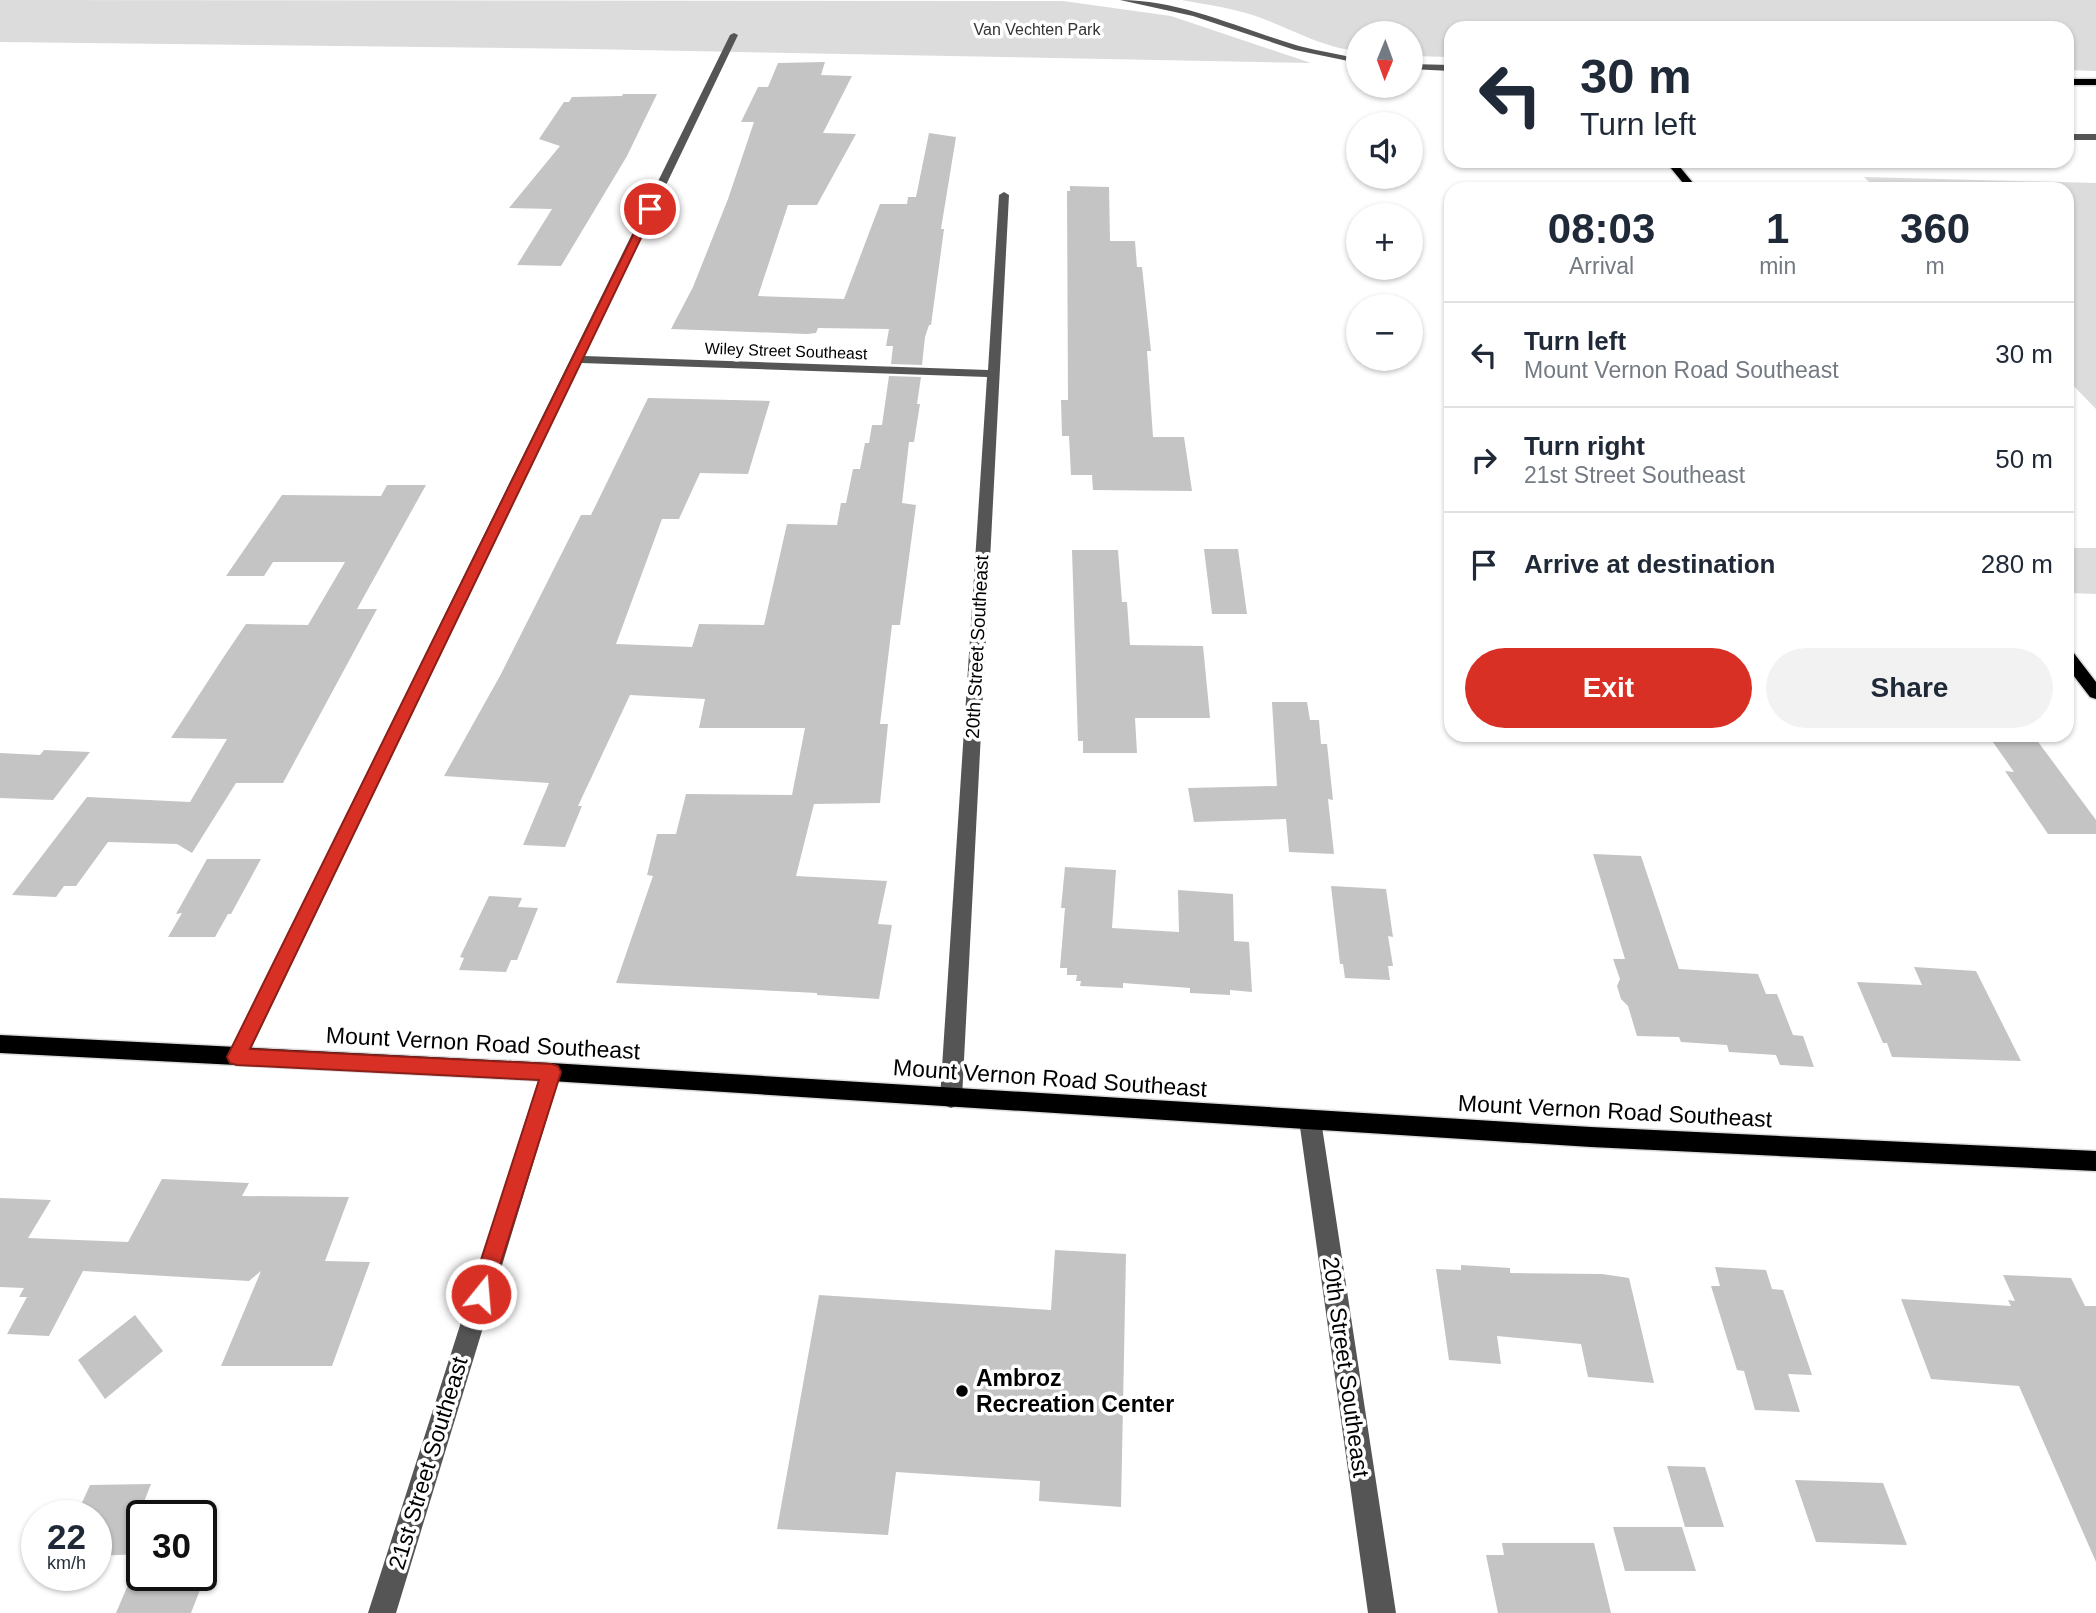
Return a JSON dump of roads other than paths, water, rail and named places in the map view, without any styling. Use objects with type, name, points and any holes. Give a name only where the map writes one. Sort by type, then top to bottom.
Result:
[{"type":"main road","points":[[2074,82],[2096,82]]},
{"type":"main road","points":[[1676,168],[1687,182]]},
{"type":"main road","points":[[2074,665],[2096,693]]},
{"type":"main road","name":"Mount Vernon Road Southeast","points":[[0,1044],[551,1072],[1591,1137],[2096,1161]]},
{"type":"street","points":[[1124,0],[1218,20],[1308,51],[1346,59]]},
{"type":"street","points":[[237,1057],[734,35]]},
{"type":"street","points":[[1423,66],[1444,67]]},
{"type":"street","points":[[2074,137],[2096,137]]},
{"type":"street","name":"20th Street Southeast","points":[[951,1098],[1003,195]]},
{"type":"street","name":"Wiley Street Southeast","points":[[577,359],[993,374]]},
{"type":"street","name":"21st Street Southeast","points":[[382,1613],[551,1072]]},
{"type":"street","name":"20th Street Southeast","points":[[1310,1120],[1382,1613]]},
{"type":"place","name":"Ambroz Recreation Center","points":[[962,1391]]},
{"type":"park label","name":"Van Vechten Park","points":[[1037,29]]}]
